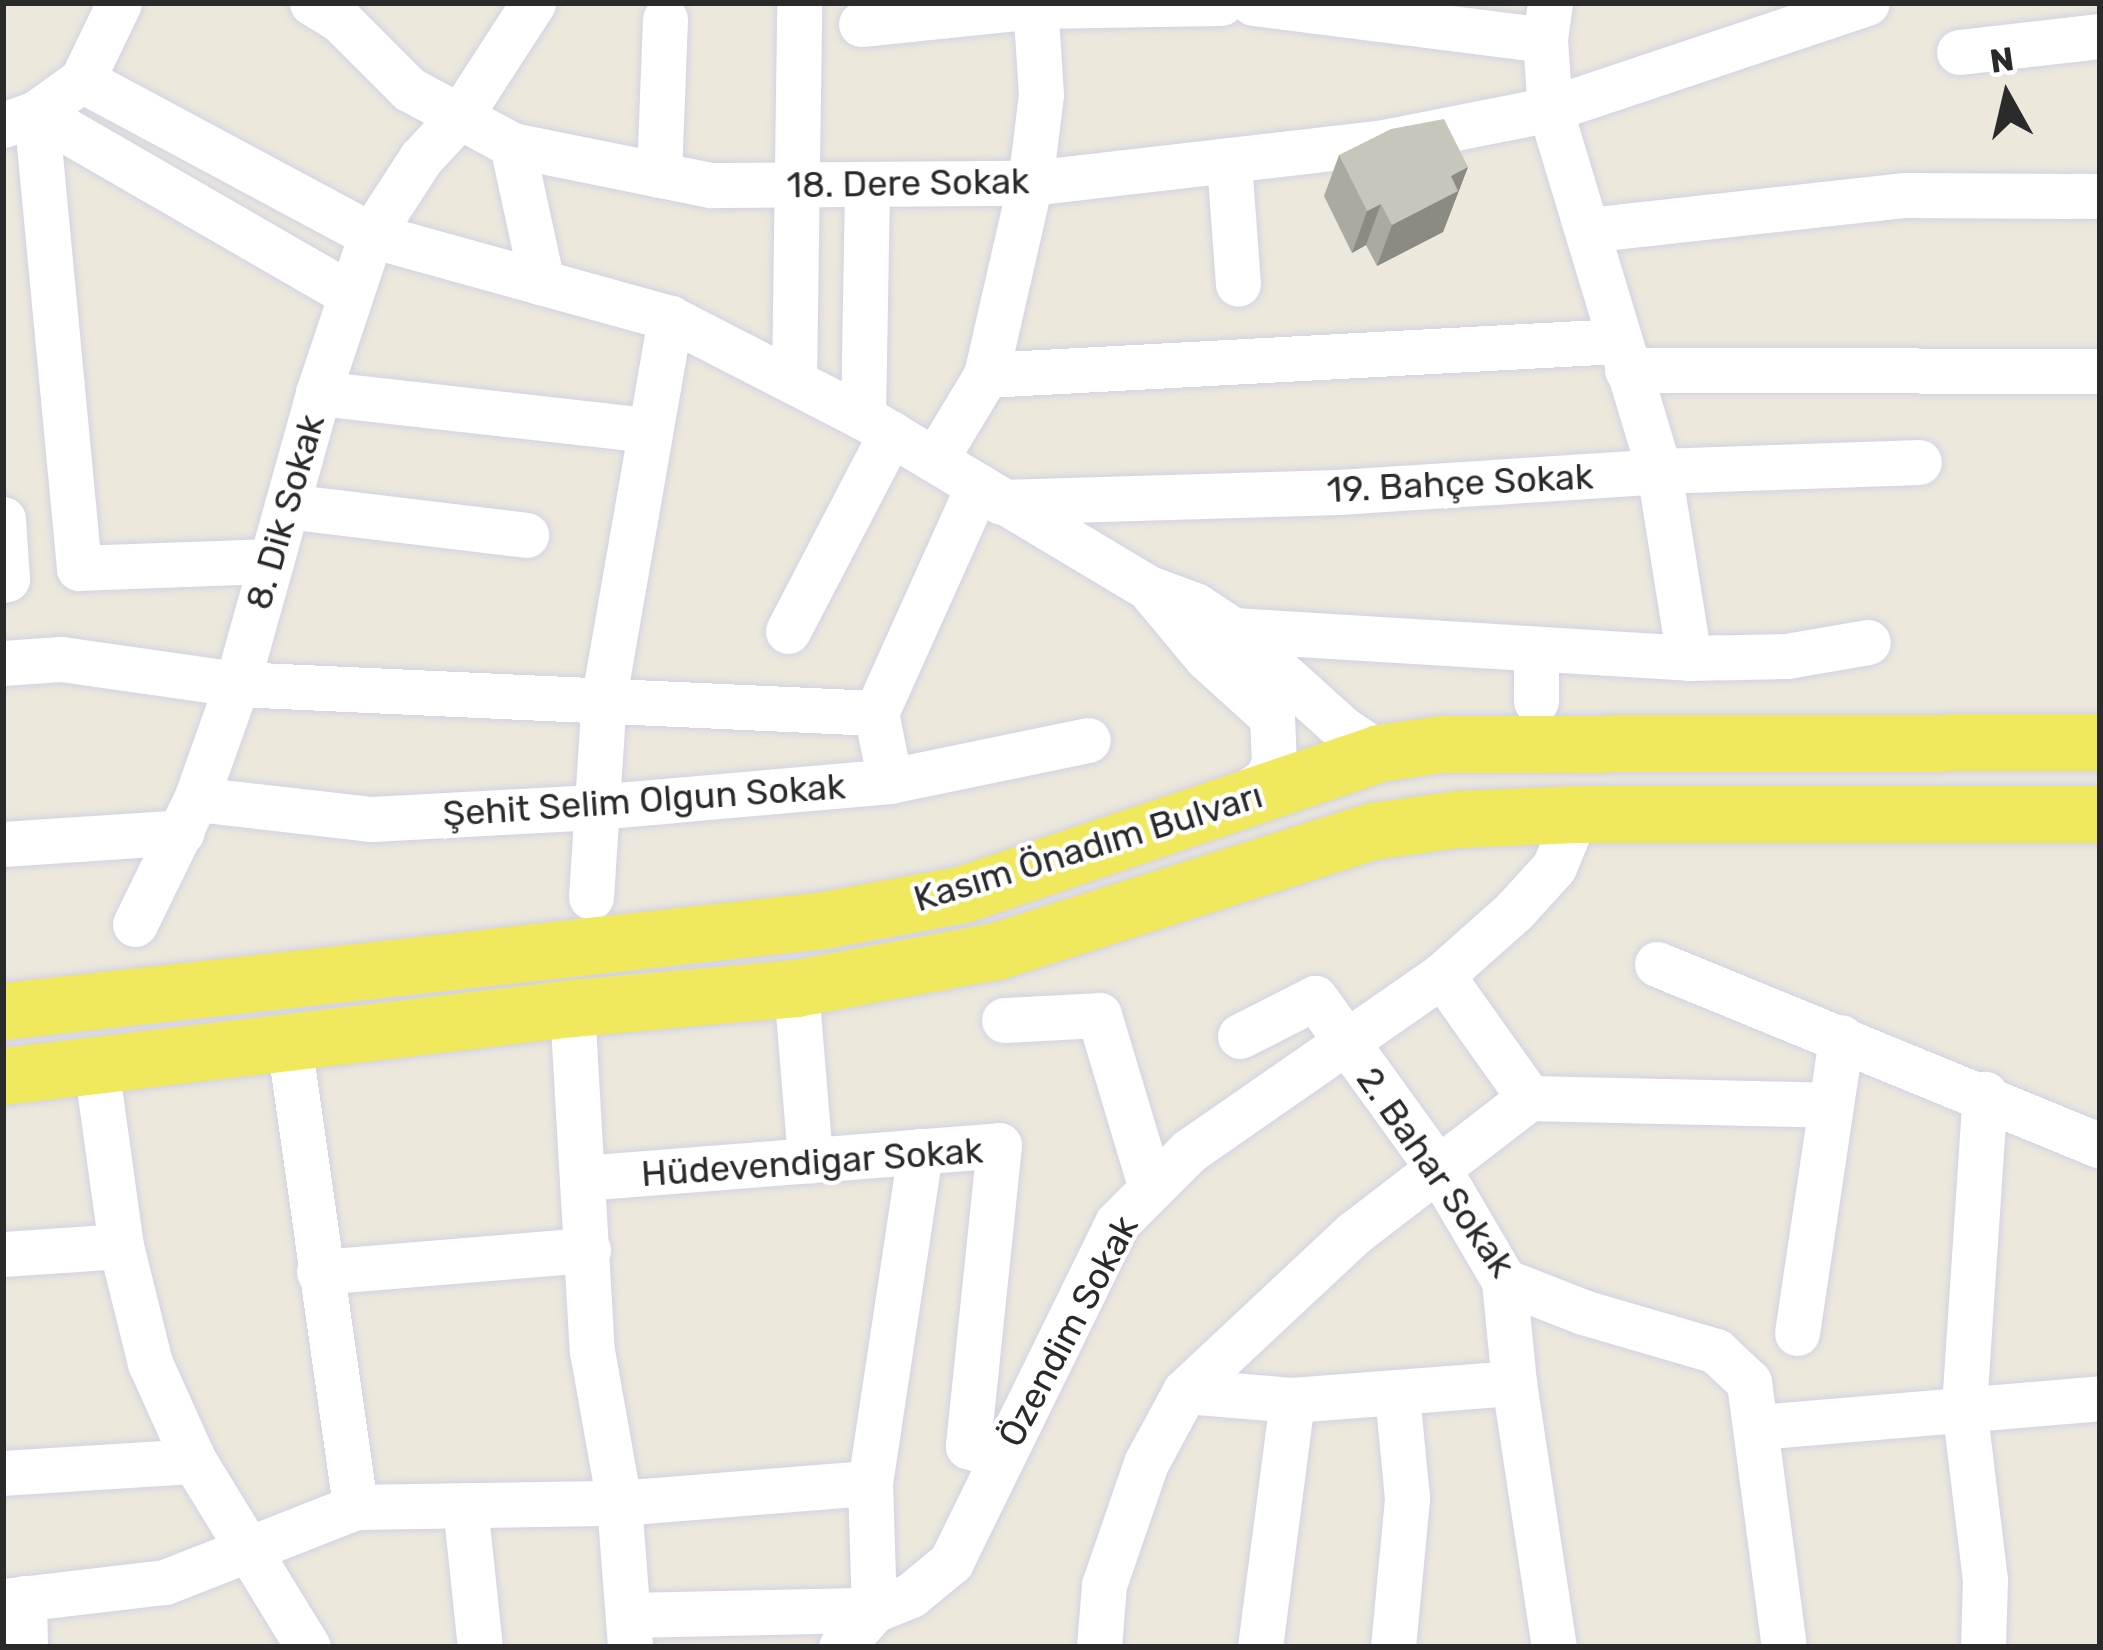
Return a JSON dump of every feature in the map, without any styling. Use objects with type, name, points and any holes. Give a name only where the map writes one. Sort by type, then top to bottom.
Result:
[{"type":"main road","name":"Kasım Önadım Bulvarı","points":[[3,1010],[823,920],[963,893],[1379,753],[1441,744],[2100,742]]},
{"type":"main road","name":"Kasım Önadım Bulvarı","points":[[3,1076],[572,1008],[796,988],[996,951],[1372,831],[1456,819],[1576,814],[2100,814]]},
{"type":"street","points":[[20,119],[82,80],[119,3]]},
{"type":"street","name":"18. Dere Sokak","points":[[312,3],[340,20],[409,89],[512,145],[711,185],[1030,184],[1384,142],[1550,109],[1867,3]]},
{"type":"street","name":"8. Dik Sokak","points":[[134,924],[189,816],[237,684],[319,393],[371,235],[422,158],[460,116],[533,3]]},
{"type":"street","points":[[794,381],[799,3]]},
{"type":"street","points":[[861,24],[1035,4],[1221,3]]},
{"type":"street","points":[[1253,3],[1548,21],[1550,109],[1659,471],[1688,658]]},
{"type":"street","points":[[936,458],[986,375],[1030,184],[1041,95],[1035,4]]},
{"type":"street","points":[[659,175],[665,19]]},
{"type":"street","points":[[1959,52],[2100,36]]},
{"type":"street","points":[[82,80],[371,235],[670,318],[794,381],[936,458],[1149,588],[1195,605],[1233,630],[1343,729],[1379,753]]},
{"type":"street","points":[[20,119],[350,294]]},
{"type":"street","points":[[20,119],[80,568],[272,561]]},
{"type":"street","points":[[512,145],[542,283]]},
{"type":"street","points":[[1229,162],[1238,284]]},
{"type":"street","points":[[788,632],[877,425],[867,185]]},
{"type":"street","points":[[1587,230],[1905,195],[2100,196]]},
{"type":"street","points":[[591,897],[604,697],[670,318]]},
{"type":"street","points":[[986,375],[1622,356],[2100,371]]},
{"type":"street","points":[[319,393],[650,430]]},
{"type":"street","name":"19. Bahçe Sokak","points":[[990,494],[1338,492],[1659,471],[1918,463]]},
{"type":"street","points":[[890,781],[876,713],[990,494]]},
{"type":"street","points":[[287,506],[526,535]]},
{"type":"street","points":[[3,519],[8,579],[3,580]]},
{"type":"street","points":[[1149,588],[1169,619],[1272,717],[1274,764],[1266,778],[1234,802]]},
{"type":"street","points":[[1233,630],[1688,658],[1786,656],[1868,642]]},
{"type":"street","points":[[1536,649],[1536,701]]},
{"type":"street","points":[[3,663],[61,659],[237,684],[604,697],[876,713]]},
{"type":"street","name":"Şehit Selim Olgun Sokak","points":[[3,844],[189,816],[372,819],[595,807],[890,781],[1088,740]]},
{"type":"street","name":"Özendim Sokak","points":[[630,1631],[852,1636],[951,1562],[1118,1223],[1189,1151],[1442,975],[1514,911],[1553,867],[1576,814]]},
{"type":"street","points":[[1657,964],[1985,1094],[2100,1146]]},
{"type":"street","points":[[1442,975],[1529,1098]]},
{"type":"street","points":[[796,988],[810,1160]]},
{"type":"street","name":"2. Bahar Sokak","points":[[1240,1036],[1315,998],[1343,1043],[1439,1170],[1504,1281],[1583,1312],[1716,1351],[1749,1382],[1784,1647]]},
{"type":"street","points":[[572,1008],[592,1351],[620,1503],[630,1631]]},
{"type":"street","points":[[1004,1020],[1099,1015],[1151,1189]]},
{"type":"street","points":[[1797,1333],[1840,1037]]},
{"type":"street","points":[[290,1042],[355,1507]]},
{"type":"street","points":[[96,1066],[121,1246],[151,1363],[194,1461],[308,1647]]},
{"type":"street","points":[[1983,1647],[1985,1580],[1964,1407],[1985,1094]]},
{"type":"street","points":[[1099,1647],[1104,1585],[1146,1463],[1185,1391],[1354,1232],[1529,1098],[1830,1105]]},
{"type":"street","name":"Hüdevendigar Sokak","points":[[583,1178],[999,1144],[968,1446],[1001,1457]]},
{"type":"street","points":[[852,1636],[920,1151]]},
{"type":"street","points":[[3,1255],[121,1246]]},
{"type":"street","points":[[319,1273],[588,1250]]},
{"type":"street","points":[[1504,1281],[1514,1383],[1555,1647]]},
{"type":"street","points":[[1185,1391],[1292,1400],[1514,1383]]},
{"type":"street","points":[[1393,1647],[1406,1498],[1397,1394]]},
{"type":"street","points":[[1758,1427],[2100,1399]]},
{"type":"street","points":[[1260,1647],[1292,1400]]},
{"type":"street","points":[[3,1473],[194,1461]]},
{"type":"street","points":[[25,1647],[14,1600],[166,1582],[355,1507],[620,1503],[870,1483]]},
{"type":"street","points":[[465,1505],[480,1647]]},
{"type":"building","points":[[1444,119],[1468,167],[1451,176],[1458,191],[1392,225],[1381,204],[1367,211],[1339,155],[1391,129]]}]
